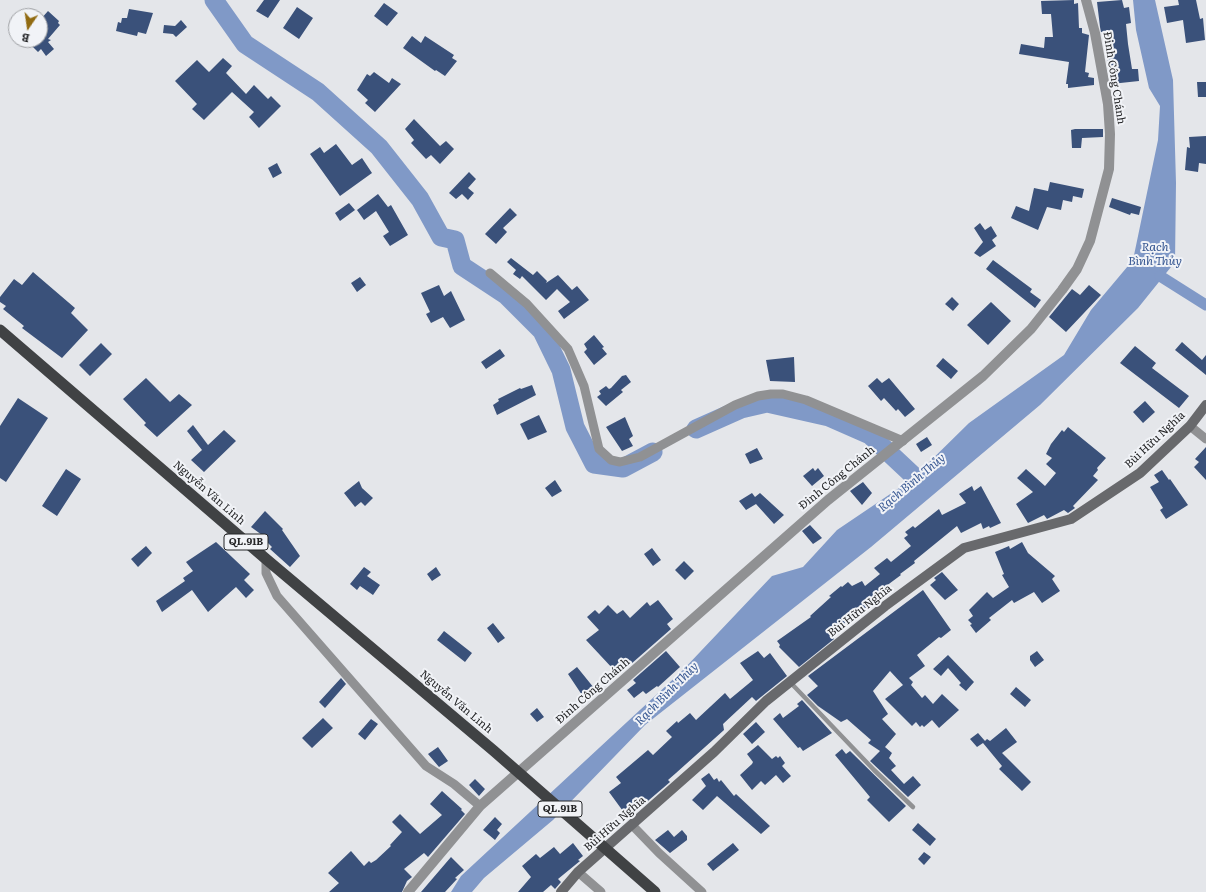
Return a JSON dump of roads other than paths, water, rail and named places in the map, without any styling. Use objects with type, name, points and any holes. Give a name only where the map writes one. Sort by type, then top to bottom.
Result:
[{"type":"highway","name":"Nguyễn Văn Linh","points":[[0,330],[266,559],[494,751],[655,892]]},
{"type":"main road","name":"Bùi Hữu Nghĩa","points":[[561,892],[578,872],[714,752],[789,681],[885,606],[964,548],[1071,518],[1140,473],[1190,426],[1206,405]]},
{"type":"street","name":"Đinh Công Chánh","points":[[408,892],[480,806],[828,500],[983,376],[1032,329],[1077,269],[1090,241],[1109,169],[1110,134],[1108,104],[1095,33],[1086,0]]},
{"type":"street","points":[[490,273],[528,304],[568,348],[584,386],[599,449],[611,460],[620,462],[640,457],[735,405],[758,396],[771,394],[783,394],[806,400],[901,442]]},
{"type":"street","points":[[1190,426],[1206,439]]},
{"type":"street","points":[[266,559],[266,573],[277,596],[426,766],[454,784],[480,806]]},
{"type":"street","points":[[632,825],[659,853],[702,892]]},
{"type":"street","points":[[578,872],[601,892]]},
{"type":"lane","points":[[789,681],[874,770],[913,807]]},
{"type":"water","name":"Rạch Bình Thủy","points":[[1133,0],[1155,0],[1173,80],[1176,183],[1175,262],[1138,308],[1040,405],[871,547],[645,725],[553,820],[484,878],[472,892],[451,892],[461,876],[682,671],[772,576],[803,567],[837,530],[911,480],[969,423],[1064,355],[1091,310],[1133,260],[1158,140],[1160,106],[1149,88],[1136,30]]},
{"type":"waterway","points":[[214,0],[245,44],[318,92],[379,147],[420,199],[441,237],[455,240],[462,266],[506,295],[542,331],[561,370],[575,427],[594,464],[623,468],[653,452]]},
{"type":"waterway","points":[[1160,276],[1206,305]]},
{"type":"waterway","points":[[696,429],[741,409],[767,403],[829,417],[870,435],[918,480]]}]
